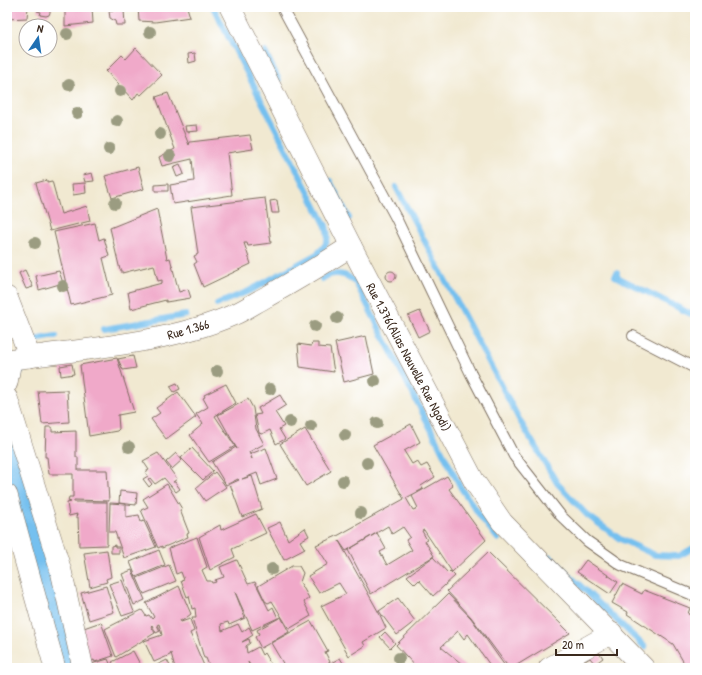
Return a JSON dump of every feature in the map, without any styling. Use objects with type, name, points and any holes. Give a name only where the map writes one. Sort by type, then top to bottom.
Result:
[{"type":"street","name":"Rue 1.376(Alias Nouvelle Rue Ngodi)","points":[[230,7],[351,246],[474,481],[502,522],[612,633],[644,668]]},
{"type":"street","name":"Rue 1.366","points":[[16,359],[160,337],[200,327],[234,315],[314,270],[351,246]]},
{"type":"street","points":[[7,297],[16,359],[7,383]]},
{"type":"street","points":[[7,398],[60,571],[84,668]]},
{"type":"street","points":[[7,495],[55,668]]},
{"type":"street","points":[[549,668],[612,633]]},
{"type":"lane","points":[[282,7],[396,218],[471,374],[514,456],[561,516],[587,541],[621,565],[695,596]]},
{"type":"lane","points":[[633,336],[695,368]]},
{"type":"building","points":[[7,7],[28,7],[27,18],[7,19]]},
{"type":"building","points":[[38,7],[52,7],[49,15],[46,16],[40,15],[41,12],[37,11]]},
{"type":"building","points":[[65,7],[92,7],[93,23],[65,26]]},
{"type":"building","points":[[115,7],[137,7],[137,10],[124,10],[125,25],[116,25],[115,21],[110,18],[109,11],[115,10]]},
{"type":"building","points":[[138,7],[187,7],[190,17],[155,22],[139,21]]},
{"type":"building","points":[[136,48],[162,75],[141,95],[138,93],[133,100],[106,71],[122,55],[126,59]]},
{"type":"building","points":[[195,53],[196,61],[189,63],[188,54]]},
{"type":"building","points":[[168,93],[189,145],[190,142],[250,135],[253,149],[227,153],[232,195],[173,204],[170,185],[194,181],[192,159],[162,166],[159,157],[175,149],[156,97]]},
{"type":"building","points":[[197,125],[198,131],[186,132],[185,126]]},
{"type":"building","points":[[180,164],[184,174],[177,177],[173,167]]},
{"type":"building","points":[[138,167],[144,189],[112,198],[105,176]]},
{"type":"building","points":[[92,173],[94,181],[85,182],[83,175]]},
{"type":"building","points":[[47,180],[47,182],[52,181],[61,214],[87,206],[90,221],[50,231],[36,183]]},
{"type":"building","points":[[85,183],[86,193],[73,195],[72,184]]},
{"type":"building","points":[[168,184],[168,191],[155,191],[155,185]]},
{"type":"building","points":[[265,198],[271,243],[248,246],[247,243],[244,243],[251,264],[203,287],[194,264],[197,262],[194,256],[198,254],[191,207]]},
{"type":"building","points":[[277,200],[279,213],[272,213],[270,201]]},
{"type":"building","points":[[157,209],[167,259],[170,258],[179,292],[188,289],[191,298],[166,302],[166,300],[131,309],[128,292],[162,283],[162,280],[158,281],[154,265],[122,273],[110,228]]},
{"type":"building","points":[[95,223],[99,240],[104,238],[109,256],[103,258],[112,295],[71,305],[54,232]]},
{"type":"building","points":[[25,270],[33,287],[26,289],[19,273]]},
{"type":"building","points":[[59,271],[63,283],[39,290],[36,276]]},
{"type":"building","points":[[389,271],[393,271],[395,272],[395,280],[389,281],[386,278],[386,274]]},
{"type":"building","points":[[420,311],[430,331],[418,337],[408,316]]},
{"type":"building","points":[[366,336],[374,374],[344,382],[335,343]]},
{"type":"building","points":[[312,343],[318,343],[318,347],[330,348],[334,372],[300,367],[298,344],[311,346]]},
{"type":"building","points":[[133,356],[136,368],[123,370],[118,359]]},
{"type":"building","points":[[117,358],[134,412],[118,415],[119,429],[117,431],[89,436],[80,365]]},
{"type":"building","points":[[72,364],[74,374],[61,376],[60,366]]},
{"type":"building","points":[[177,383],[180,389],[174,392],[170,386]]},
{"type":"building","points":[[226,384],[236,403],[215,416],[235,446],[209,462],[190,435],[203,424],[196,414],[208,407],[203,398],[205,397],[204,395]]},
{"type":"building","points":[[67,390],[69,422],[42,424],[38,391]]},
{"type":"building","points":[[178,392],[196,417],[166,439],[151,419],[160,413],[156,408]]},
{"type":"building","points":[[280,395],[286,405],[275,412],[284,426],[279,429],[285,439],[276,444],[270,430],[262,434],[259,433],[255,415],[261,414],[258,408]]},
{"type":"building","points":[[248,399],[253,408],[256,429],[264,444],[249,452],[252,459],[250,454],[266,448],[277,479],[261,485],[257,473],[242,479],[252,476],[262,509],[242,517],[230,484],[239,480],[238,479],[226,485],[212,462],[236,447],[218,415]]},
{"type":"building","points":[[411,424],[420,442],[404,451],[412,464],[417,461],[421,467],[427,464],[435,477],[421,486],[423,489],[406,498],[413,510],[418,508],[412,496],[447,476],[453,486],[449,489],[486,540],[452,572],[424,530],[422,531],[427,540],[425,541],[434,556],[371,594],[348,550],[377,533],[386,549],[380,552],[387,565],[412,550],[406,540],[410,537],[403,527],[392,534],[388,526],[346,551],[339,541],[386,628],[363,642],[365,646],[349,656],[321,606],[346,594],[339,583],[319,593],[308,576],[328,564],[316,545],[337,536],[404,499],[373,445]]},
{"type":"building","points":[[46,427],[52,427],[52,432],[76,431],[76,457],[78,457],[78,470],[107,470],[109,501],[74,500],[74,502],[107,502],[107,545],[79,546],[78,517],[76,517],[77,514],[69,516],[67,503],[71,502],[68,501],[69,497],[73,497],[73,474],[49,474],[47,457],[45,457]]},
{"type":"building","points":[[305,429],[331,471],[306,486],[280,444]]},
{"type":"building","points":[[192,448],[213,471],[203,480],[181,458]]},
{"type":"building","points":[[158,453],[177,479],[173,482],[175,482],[180,489],[176,492],[164,478],[155,484],[150,478],[148,479],[152,484],[149,487],[143,479],[148,476],[145,472],[149,470],[143,461]]},
{"type":"building","points":[[176,453],[182,460],[172,469],[166,462]]},
{"type":"building","points":[[215,472],[226,487],[205,501],[196,488]]},
{"type":"building","points":[[167,484],[182,509],[180,510],[189,533],[187,534],[188,537],[162,548],[162,546],[158,548],[141,510],[148,507],[143,499]]},
{"type":"building","points":[[120,491],[137,493],[136,505],[119,503]]},
{"type":"building","points":[[110,503],[126,504],[126,517],[139,515],[141,522],[144,521],[156,547],[124,558],[115,532],[109,532]]},
{"type":"building","points":[[256,514],[266,533],[232,549],[235,557],[210,570],[199,537],[220,525],[221,530]]},
{"type":"building","points":[[280,522],[288,540],[305,528],[309,536],[300,541],[305,549],[284,560],[267,528]]},
{"type":"building","points":[[197,537],[207,567],[202,570],[207,581],[211,581],[212,583],[216,582],[215,580],[224,577],[220,567],[237,560],[248,584],[255,582],[269,610],[273,607],[278,618],[252,630],[235,592],[245,618],[229,625],[228,622],[221,624],[222,631],[238,624],[242,632],[249,627],[253,635],[242,642],[249,639],[250,643],[246,646],[247,653],[258,647],[262,655],[264,653],[273,668],[252,668],[248,662],[250,668],[210,668],[206,658],[204,658],[192,618],[196,618],[195,608],[192,609],[189,596],[187,597],[181,581],[184,580],[181,572],[176,574],[169,548]]},
{"type":"building","points":[[115,545],[115,547],[119,547],[119,553],[111,553],[111,546]]},
{"type":"building","points":[[107,550],[111,577],[106,579],[107,582],[90,587],[84,553]]},
{"type":"building","points":[[159,550],[165,565],[136,577],[130,562]]},
{"type":"building","points":[[488,552],[570,633],[512,668],[509,668],[471,617],[447,591]]},
{"type":"building","points":[[433,557],[448,573],[450,571],[455,576],[433,596],[419,580],[415,584],[407,576]]},
{"type":"building","points":[[586,560],[618,582],[610,594],[577,572]]},
{"type":"building","points":[[169,565],[176,581],[144,594],[137,578]]},
{"type":"building","points":[[292,566],[299,566],[303,573],[300,582],[309,598],[304,602],[311,616],[289,629],[272,601],[268,603],[265,601],[258,586]]},
{"type":"building","points":[[132,570],[145,600],[134,605],[122,574]]},
{"type":"building","points":[[122,580],[134,612],[122,616],[109,584]]},
{"type":"building","points":[[622,584],[642,594],[644,590],[690,608],[688,614],[695,617],[695,668],[687,668],[673,644],[627,614],[628,612],[612,603]]},
{"type":"building","points":[[106,586],[114,612],[89,620],[81,593]]},
{"type":"building","points":[[179,586],[191,614],[182,621],[182,619],[180,620],[181,622],[190,619],[194,631],[190,633],[205,668],[175,668],[171,653],[170,655],[154,662],[144,641],[162,635],[159,624],[157,625],[160,631],[156,633],[152,625],[151,626],[155,633],[116,657],[105,629],[142,610],[146,616],[149,615],[152,619],[154,617],[146,603]]},
{"type":"building","points":[[448,594],[471,618],[505,666],[501,668],[492,668],[468,634],[464,639],[458,631],[441,647],[467,668],[417,668],[396,645]]},
{"type":"building","points":[[398,598],[415,621],[397,635],[379,611]]},
{"type":"building","points":[[281,617],[289,632],[261,648],[255,637],[259,634],[257,630]]},
{"type":"building","points":[[311,621],[328,651],[325,652],[330,662],[322,668],[278,668],[284,665],[271,643]]},
{"type":"building","points":[[101,622],[113,656],[95,662],[94,660],[90,662],[78,630]]},
{"type":"building","points":[[385,632],[395,643],[390,648],[380,637]]},
{"type":"building","points":[[597,649],[603,658],[595,664],[590,658],[582,663],[578,658]]},
{"type":"building","points":[[133,651],[142,668],[115,668],[112,662]]},
{"type":"building","points":[[340,658],[346,668],[322,668]]},
{"type":"building","points":[[108,659],[112,668],[93,668],[91,664]]},
{"type":"building","points":[[167,660],[171,668],[156,668],[155,666]]},
{"type":"building","points":[[579,663],[582,668],[570,668]]},
{"type":"waterway","points":[[213,7],[326,226],[328,235],[327,242],[317,254],[249,291],[217,304]]},
{"type":"waterway","points":[[265,52],[279,80]]},
{"type":"waterway","points":[[330,181],[349,218]]},
{"type":"waterway","points":[[396,187],[520,421],[557,483],[587,515],[620,539],[655,555],[679,556],[695,547]]},
{"type":"waterway","points":[[617,273],[615,276],[695,316]]},
{"type":"waterway","points":[[322,279],[326,276],[340,274],[348,277],[356,283],[461,488],[498,539]]},
{"type":"waterway","points":[[104,329],[186,315]]},
{"type":"waterway","points":[[28,341],[56,336]]},
{"type":"waterway","points":[[15,380],[24,365],[28,365]]},
{"type":"waterway","points":[[7,437],[71,668]]},
{"type":"waterway","points":[[550,557],[645,647]]}]
